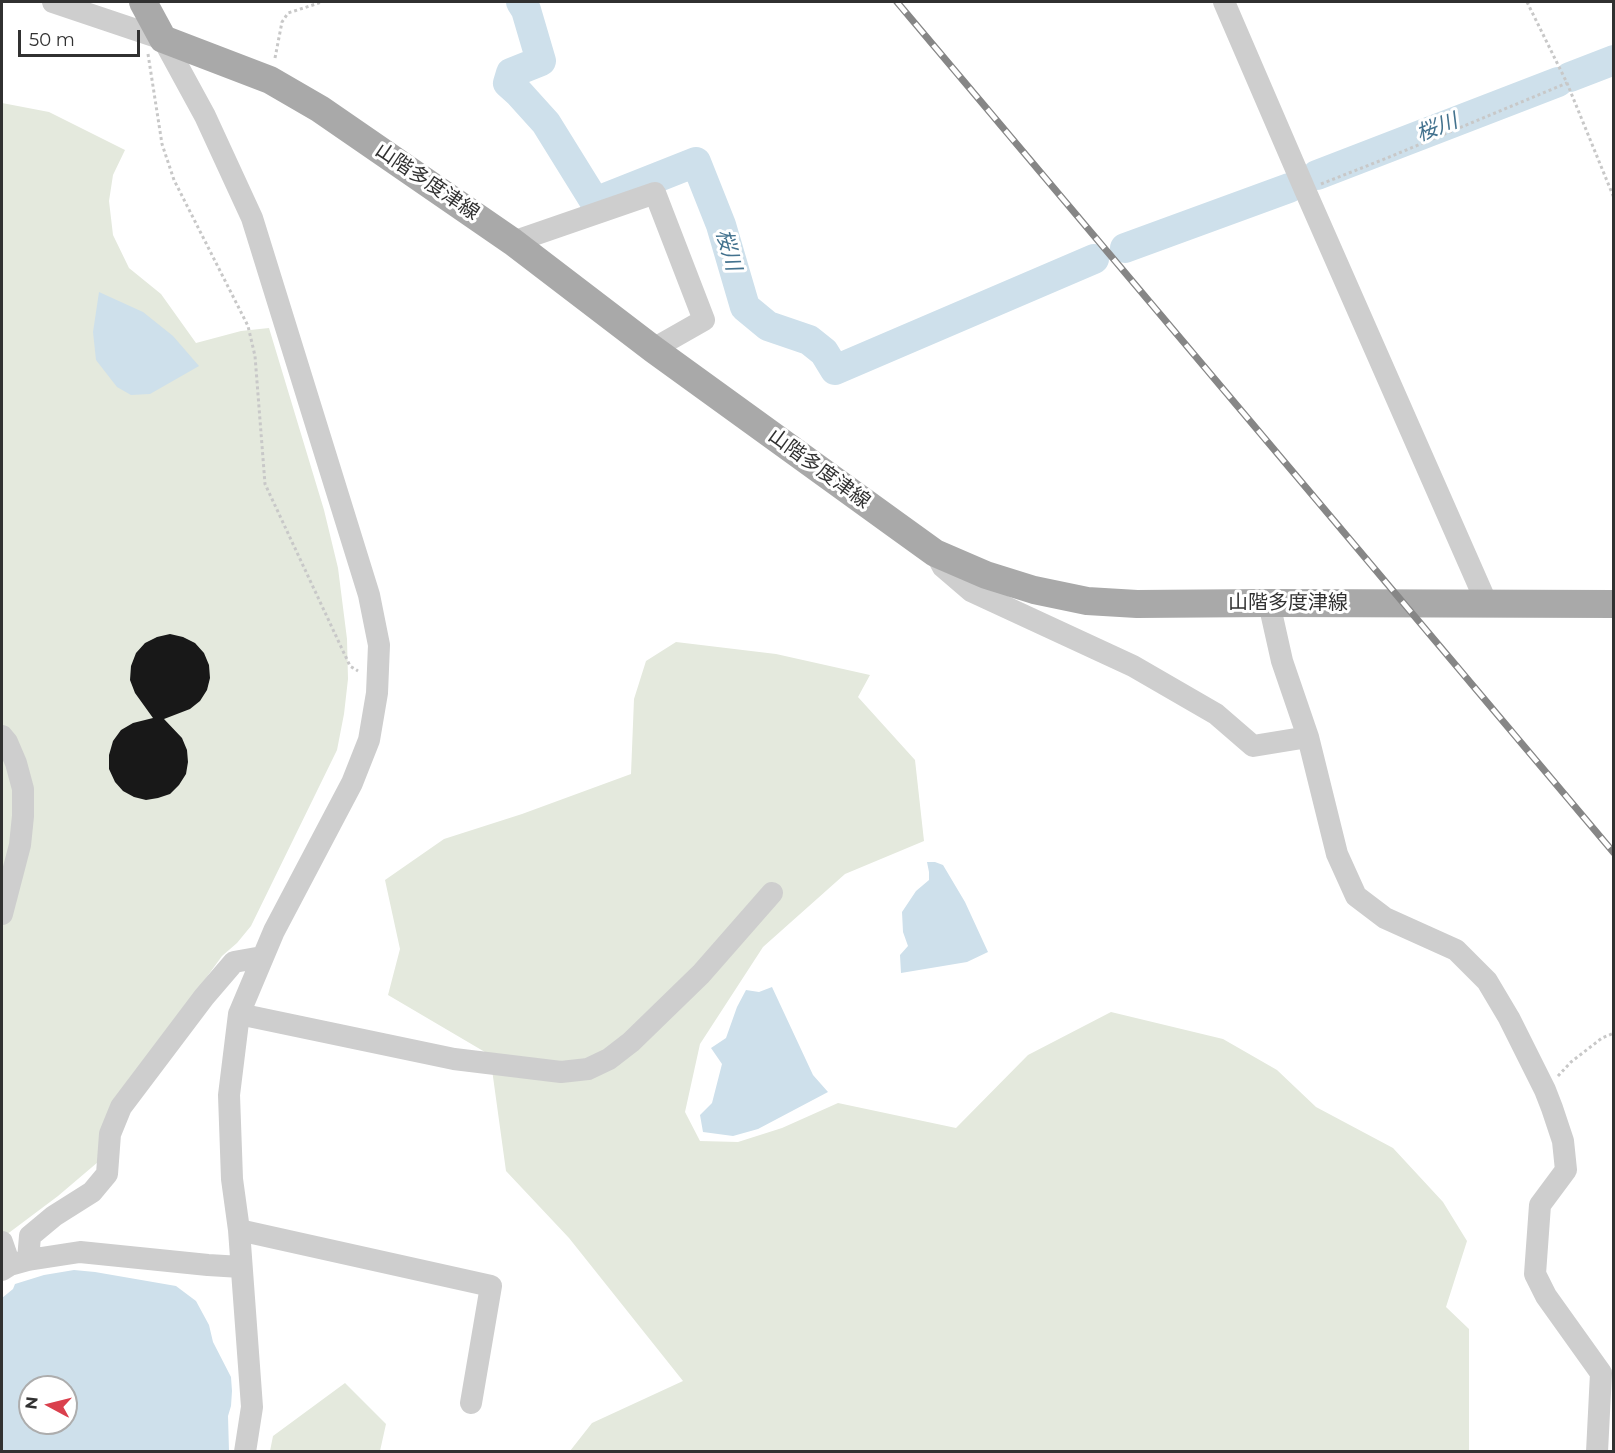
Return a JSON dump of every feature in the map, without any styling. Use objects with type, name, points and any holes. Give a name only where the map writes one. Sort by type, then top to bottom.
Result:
[{"type":"main road","points":[[142,2],[154,35]]},
{"type":"main road","name":"山階多度津線","points":[[154,35],[270,81],[320,109],[513,242],[653,349],[935,553],[986,575],[1034,590],[1086,601],[1137,604],[1614,604]]},
{"type":"street","points":[[53,2],[154,35],[205,116],[252,218],[369,595],[379,645],[377,683],[369,740],[352,783],[274,931],[239,1014],[229,1095],[232,1179],[239,1230],[252,1407],[245,1452]]},
{"type":"street","points":[[1224,2],[1487,604]]},
{"type":"street","points":[[513,242],[655,193],[704,320],[653,349]]},
{"type":"street","points":[[935,553],[943,567],[971,591],[1132,666],[1216,714],[1253,746],[1308,737]]},
{"type":"street","points":[[1269,603],[1282,661],[1308,737],[1337,854],[1356,896],[1384,918],[1456,950],[1487,981],[1509,1018],[1545,1090],[1563,1141],[1566,1170],[1540,1205],[1535,1274],[1546,1296],[1601,1373],[1597,1452]]},
{"type":"street","points":[[2,736],[16,763],[23,789],[23,816],[20,845],[2,914]]},
{"type":"street","points":[[239,1014],[454,1059],[561,1072],[588,1069],[609,1059],[631,1042],[701,974],[772,893]]},
{"type":"street","points":[[13,1265],[30,1236],[54,1216],[92,1192],[107,1174],[110,1134],[121,1107],[204,997],[234,962],[262,957]]},
{"type":"street","points":[[239,1230],[491,1286],[471,1403]]},
{"type":"street","points":[[2,1242],[13,1265]]},
{"type":"street","points":[[13,1265],[80,1252],[242,1267]]},
{"type":"path","points":[[270,81],[282,22],[288,13],[322,2]]},
{"type":"path","points":[[1527,2],[1567,83],[1614,198]]},
{"type":"path","points":[[154,35],[162,144],[174,180],[248,326],[255,356],[265,483],[350,666],[377,683]]},
{"type":"path","points":[[1305,190],[1567,83]]},
{"type":"path","points":[[1545,1090],[1570,1062],[1602,1038],[1614,1033]]},
{"type":"shaded area","points":[[2,103],[49,112],[125,150],[113,175],[109,201],[113,235],[129,268],[161,294],[196,343],[241,331],[269,328],[324,510],[338,568],[347,639],[348,679],[337,750],[251,926],[222,956],[114,1105],[98,1162],[58,1196],[2,1238]]},
{"type":"shaded area","points":[[676,642],[776,654],[870,675],[858,697],[915,760],[924,841],[845,874],[763,947],[700,1044],[685,1112],[700,1141],[738,1142],[782,1128],[838,1103],[956,1128],[1028,1055],[1111,1012],[1223,1039],[1277,1070],[1316,1107],[1393,1148],[1443,1202],[1467,1241],[1446,1307],[1469,1329],[1469,1451],[570,1451],[592,1423],[683,1381],[569,1238],[506,1171],[490,1055],[388,995],[400,949],[385,880],[444,839],[522,814],[631,774],[634,699],[646,661]]},
{"type":"shaded area","points":[[345,1383],[386,1424],[380,1451],[270,1451],[273,1436]]},
{"type":"water","points":[[99,292],[143,312],[173,336],[199,366],[150,394],[131,395],[117,387],[96,360],[93,332]]},
{"type":"water","points":[[927,862],[943,865],[965,902],[988,952],[967,962],[901,973],[900,955],[908,946],[903,932],[902,912],[916,891],[929,880]]},
{"type":"water","points":[[772,987],[813,1075],[828,1092],[758,1129],[733,1136],[703,1132],[700,1115],[712,1103],[722,1064],[711,1048],[726,1038],[746,990],[759,992]]},
{"type":"water","points":[[74,1270],[176,1286],[196,1301],[231,1377],[231,1406],[228,1416],[229,1451],[2,1451],[2,1298],[13,1289],[15,1284],[44,1275]]},
{"type":"building","points":[[170,634],[195,643],[204,653],[209,665],[210,678],[207,690],[200,701],[190,709],[164,719],[182,738],[187,750],[186,774],[170,794],[146,800],[123,791],[115,782],[109,769],[109,755],[113,741],[121,730],[133,723],[153,718],[135,693],[130,680],[131,666],[136,653],[145,643]]},
{"type":"waterway","name":"桜川","points":[[521,2],[526,10],[541,61],[511,73],[508,83],[546,123],[595,202],[696,162],[721,225],[745,307],[768,326],[809,340],[824,352],[835,370],[1094,259]]},
{"type":"waterway","name":"桜川","points":[[1570,77],[1614,60]]},
{"type":"waterway","name":"桜川","points":[[1317,175],[1558,82]]},
{"type":"waterway","name":"桜川","points":[[1125,248],[1289,188]]},
{"type":"railway","points":[[897,2],[1614,853]]}]
